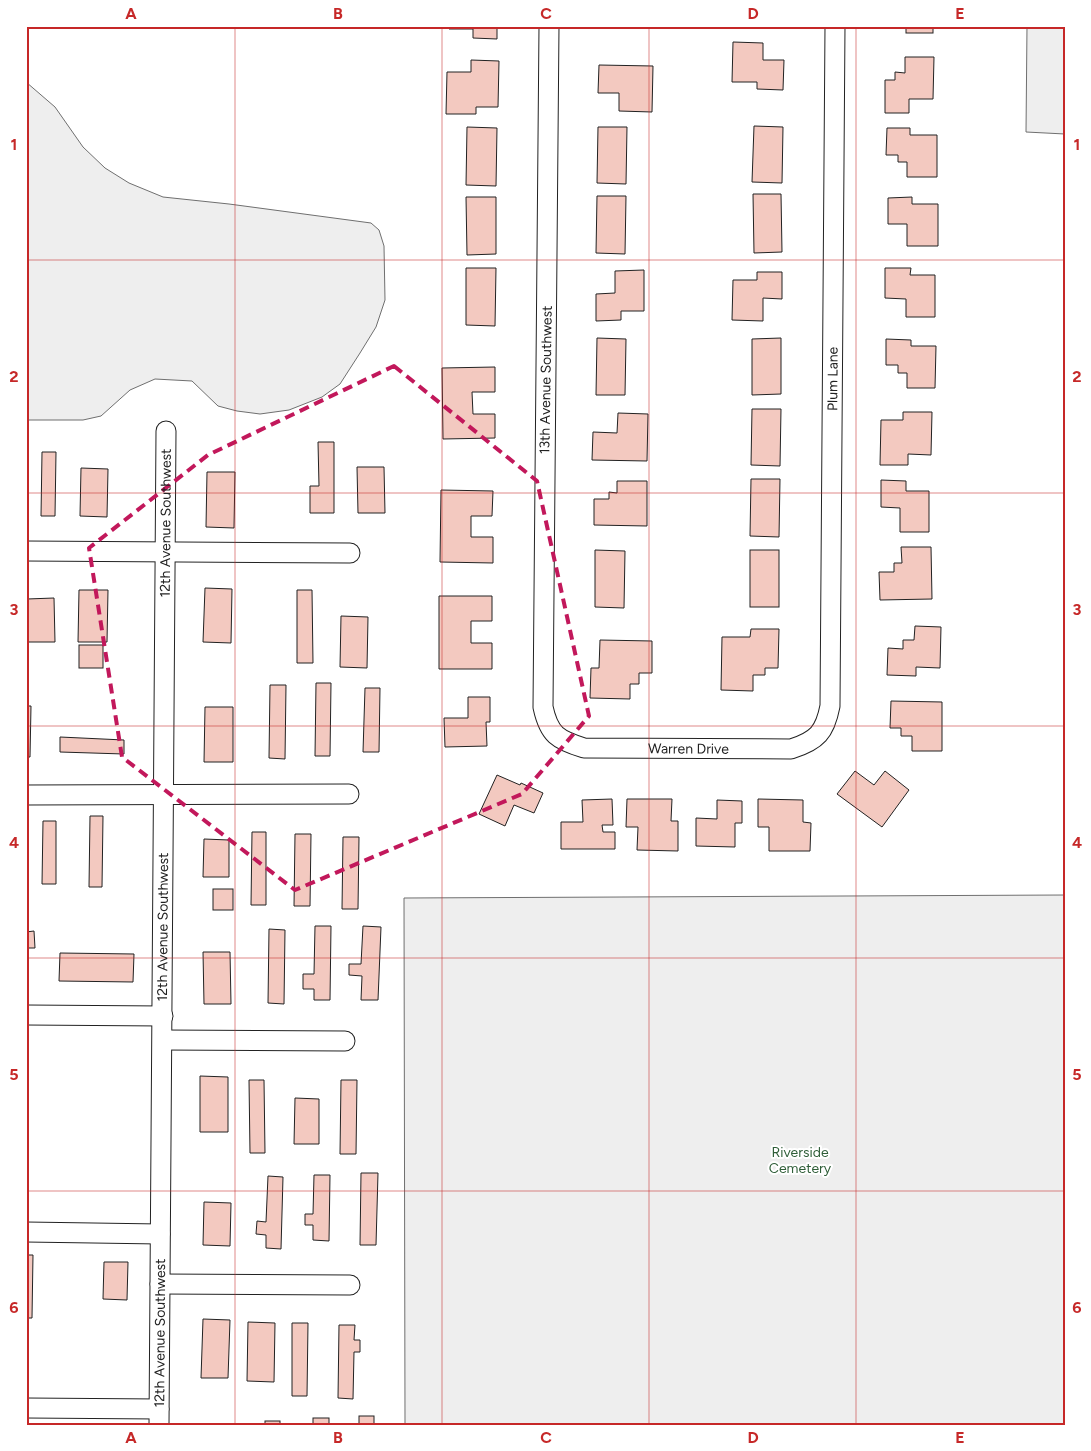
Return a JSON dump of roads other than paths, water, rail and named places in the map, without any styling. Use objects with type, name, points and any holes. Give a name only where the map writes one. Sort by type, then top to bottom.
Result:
[{"type":"street","name":"13th Avenue Southwest","points":[[549,26],[543,708],[545,719],[552,732]]},
{"type":"street","name":"Plum Lane","points":[[822,730],[827,722],[830,706],[835,26]]},
{"type":"street","name":"12th Avenue Southwest","points":[[159,1417],[166,431]]},
{"type":"street","points":[[26,552],[350,553]]},
{"type":"street","name":"Warren Drive","points":[[552,732],[562,741],[584,748],[791,748],[804,745],[822,730]]},
{"type":"street","points":[[26,795],[349,794]]},
{"type":"street","points":[[26,1016],[163,1016]]},
{"type":"street","points":[[163,1040],[345,1041]]},
{"type":"street","points":[[26,1232],[160,1234]]},
{"type":"street","points":[[160,1284],[350,1285]]},
{"type":"street","points":[[26,1408],[159,1417]]},
{"type":"park label","name":"Riverside Cemetery","points":[[800,1160]]}]
